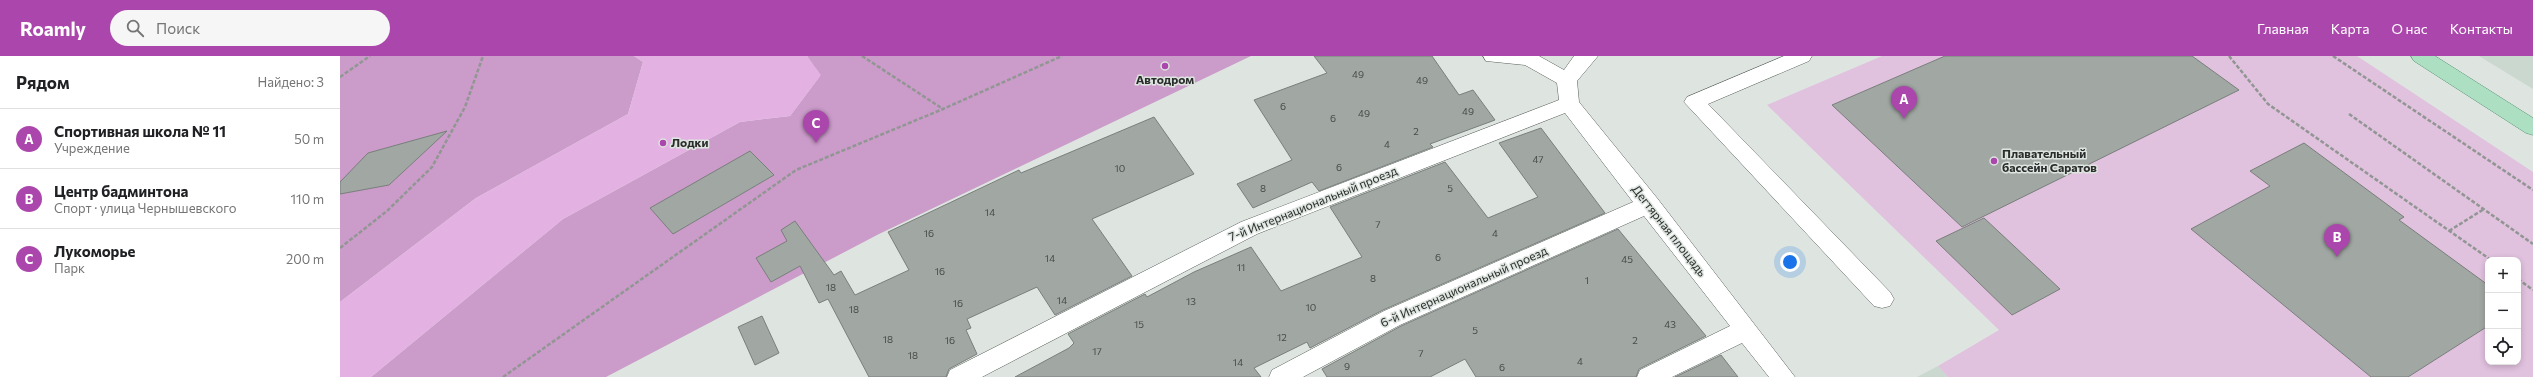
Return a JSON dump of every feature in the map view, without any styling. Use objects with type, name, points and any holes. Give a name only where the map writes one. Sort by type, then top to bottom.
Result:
[{"type":"main road","points":[[2421,56],[2533,128]]},
{"type":"street","points":[[1493,56],[1529,59],[1567,80]]},
{"type":"street","points":[[1569,104],[1567,80],[1581,61],[1588,56]]},
{"type":"street","points":[[1802,56],[1694,102],[1882,299]]},
{"type":"street","name":"Дегтярная площадь","points":[[1569,104],[1649,204],[1745,330],[1783,377]]},
{"type":"street","name":"7-й Интернациональный проезд","points":[[958,377],[1248,228],[1569,104]]},
{"type":"street","name":"6-й Интернациональный проезд","points":[[1282,377],[1392,318],[1649,204]]},
{"type":"street","points":[[1649,377],[1745,330]]},
{"type":"path","points":[[340,77],[370,56]]},
{"type":"path","points":[[340,248],[387,211],[432,167],[465,107],[483,56]]},
{"type":"path","points":[[862,56],[943,109]]},
{"type":"path","points":[[502,377],[796,170],[943,109],[1062,56]]},
{"type":"path","points":[[2229,56],[2268,104],[2487,257]]},
{"type":"path","points":[[2333,56],[2533,190]]},
{"type":"path","points":[[2349,114],[2533,244]]},
{"type":"path","points":[[2449,231],[2484,209]]},
{"type":"path","points":[[2521,281],[2533,290]]},
{"type":"shaded area","points":[[340,56],[634,56],[643,62],[628,114],[476,198],[340,302]]},
{"type":"shaded area","points":[[634,56],[807,56],[821,75],[790,116],[740,122],[563,219],[371,377],[340,377],[340,302],[476,198],[628,114],[643,62]]},
{"type":"shaded area","points":[[807,56],[1251,56],[879,234],[606,377],[371,377],[563,219],[740,122],[790,116],[820,76]]},
{"type":"shaded area","points":[[1882,56],[2357,56],[2533,172],[2533,377],[1948,377],[1938,366],[1999,330],[1767,105]]},
{"type":"shaded area","points":[[2479,56],[2533,56],[2533,89]]},
{"type":"shaded area","points":[[1938,366],[1948,377],[1917,377]]},
{"type":"building","points":[[1314,56],[1432,56],[1459,95],[1473,90],[1495,120],[1430,144],[1433,147],[1319,191],[1312,182],[1253,208],[1237,184],[1292,160],[1254,100],[1327,73]]},
{"type":"building","name":"Плавательный бассейн Саратов","points":[[1945,56],[2192,56],[2239,90],[1962,227],[1832,105]]},
{"type":"building","points":[[1154,117],[1194,174],[1092,219],[1132,276],[1055,315],[1037,287],[967,319],[971,328],[966,330],[977,354],[949,369],[946,377],[869,377],[828,299],[819,303],[800,266],[771,282],[756,258],[787,241],[781,230],[795,221],[834,275],[841,271],[855,295],[909,270],[888,232],[1019,170],[1021,173]]},
{"type":"building","points":[[1541,128],[1605,213],[1383,310],[1310,348],[1307,342],[1254,368],[1261,377],[1015,377],[1069,348],[1074,343],[1068,334],[1145,294],[1147,297],[1194,272],[1251,247],[1281,291],[1362,257],[1330,207],[1445,162],[1488,218],[1538,197],[1499,143]]},
{"type":"building","points":[[447,131],[389,185],[340,194],[340,182],[368,153]]},
{"type":"building","points":[[2304,143],[2404,217],[2399,220],[2485,283],[2485,328],[2408,377],[2371,377],[2191,229],[2270,186],[2250,171]]},
{"type":"building","points":[[750,151],[774,175],[673,234],[650,208]]},
{"type":"building","points":[[1984,218],[2060,289],[2012,315],[1936,241]]},
{"type":"building","points":[[1618,229],[1706,336],[1639,369],[1636,377],[1476,377],[1465,359],[1430,377],[1327,377],[1322,369],[1401,326]]},
{"type":"building","points":[[762,316],[779,353],[755,365],[738,327]]},
{"type":"building","points":[[1721,355],[1738,377],[1675,377]]},
{"type":"place","name":"Автодром","points":[[1165,66]]},
{"type":"place","name":"Спортивная школа № 11","points":[[1904,119]]},
{"type":"place","name":"Лодки","points":[[663,143]]},
{"type":"place","name":"Лукоморье","points":[[816,143]]},
{"type":"place","name":"Плавательный бассейн Саратов","points":[[1994,161]]},
{"type":"place","name":"Центр бадминтона","points":[[2337,257]]}]
